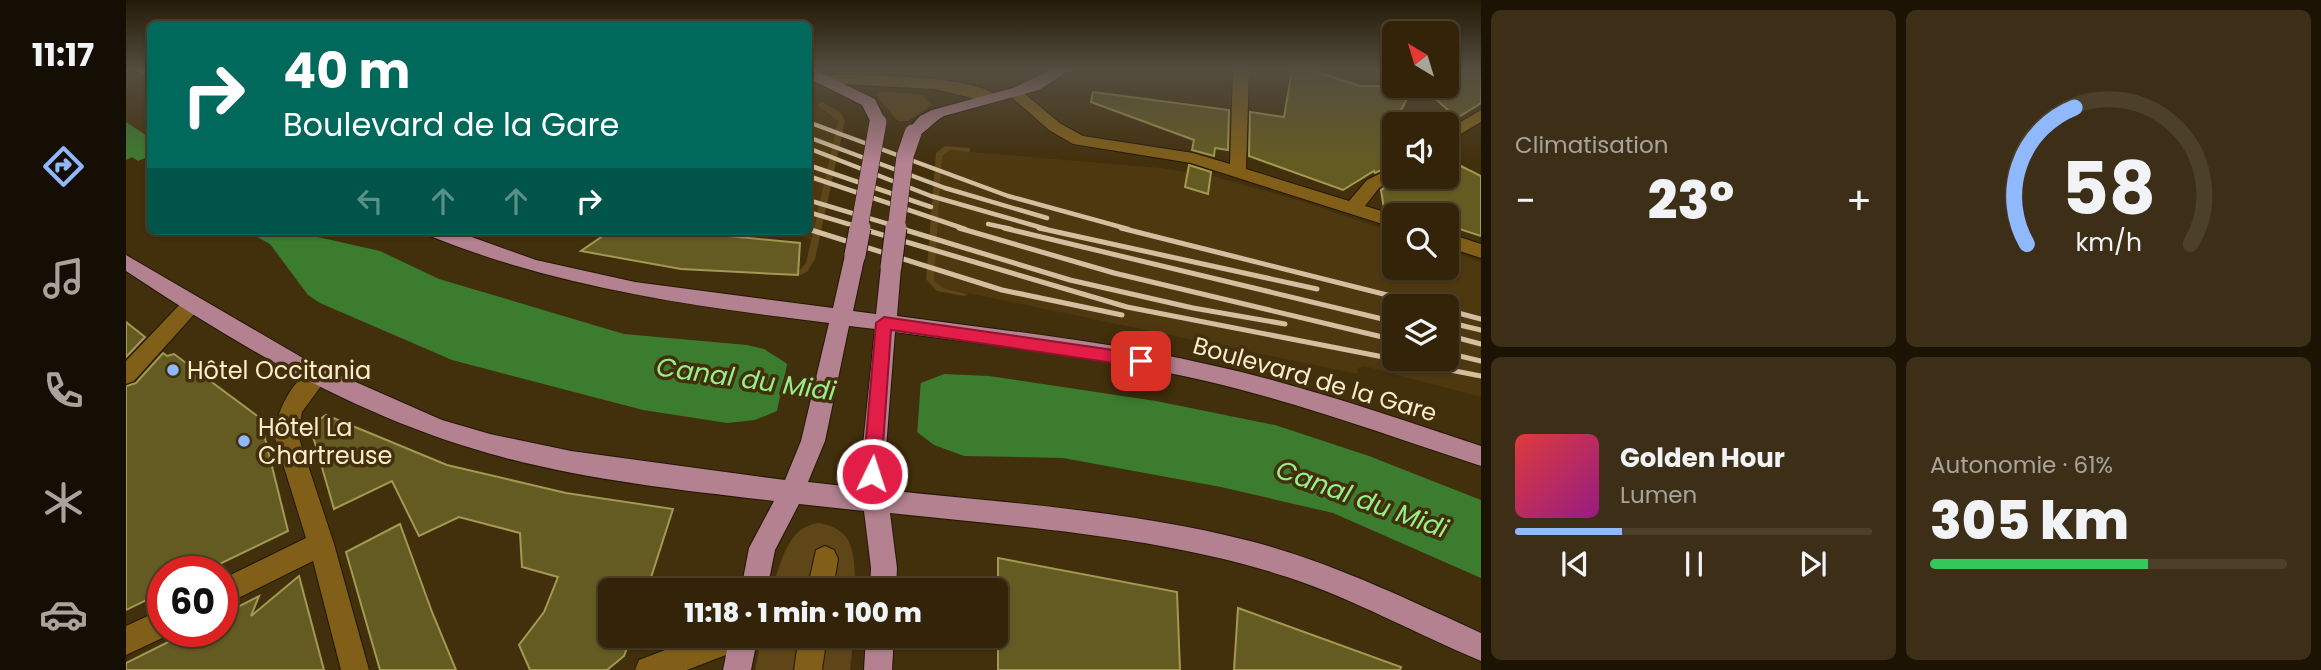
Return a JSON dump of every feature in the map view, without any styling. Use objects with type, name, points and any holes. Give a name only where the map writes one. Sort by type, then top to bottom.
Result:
[{"type":"main road","points":[[756,578],[762,548],[792,492],[813,441],[842,317],[878,122],[868,101]]},
{"type":"main road","points":[[884,578],[873,450],[884,323],[905,156],[913,133],[926,119],[980,101]]},
{"type":"main road","name":"Boulevard de la Gare","points":[[447,235],[494,253],[606,282],[696,300],[842,317],[1168,365],[1325,405],[1481,456]]},
{"type":"main road","points":[[126,262],[240,336],[317,378],[396,411],[487,443],[579,465],[1113,529],[1224,547],[1299,570],[1378,600],[1481,647]]},
{"type":"main road","points":[[737,670],[741,648]]},
{"type":"main road","points":[[878,670],[879,648]]},
{"type":"street","points":[[1025,101],[1055,127],[1079,140],[1182,156],[1237,170],[1382,218]]},
{"type":"street","points":[[1237,170],[1240,159],[1241,101]]},
{"type":"street","points":[[1459,129],[1481,115]]},
{"type":"street","points":[[1353,208],[1373,184],[1382,179]]},
{"type":"street","points":[[1459,244],[1481,251]]},
{"type":"street","points":[[126,375],[191,305]]},
{"type":"street","points":[[317,378],[293,405],[286,420],[286,435],[321,544],[355,670]]},
{"type":"street","points":[[238,585],[321,544]]},
{"type":"street","points":[[822,578],[825,559]]},
{"type":"street","points":[[126,641],[147,630]]},
{"type":"street","points":[[649,670],[708,648]]},
{"type":"street","points":[[808,670],[811,648]]},
{"type":"shaded area","points":[[881,101],[928,101],[932,105],[908,121],[898,121]]},
{"type":"shaded area","points":[[822,102],[840,112],[845,121],[815,259],[807,272],[800,275],[798,272],[806,263],[838,121],[817,105]]},
{"type":"shaded area","points":[[812,103],[838,121],[811,240],[797,235],[812,235]]},
{"type":"shaded area","points":[[945,146],[970,148],[970,152],[950,150],[942,156],[934,281],[943,288],[968,294],[964,296],[937,291],[926,279],[936,153]]},
{"type":"shaded area","points":[[947,150],[1161,168],[1212,176],[1301,201],[1382,229],[1382,280],[1459,280],[1459,254],[1481,262],[1481,397],[1383,371],[1459,371],[1459,294],[1382,294],[1382,371],[1364,366],[1357,368],[1358,374],[939,287],[934,281],[942,156]]},
{"type":"shaded area","points":[[819,523],[841,532],[851,547],[855,578],[775,578],[792,539],[808,526]]},
{"type":"shaded area","points":[[759,648],[853,648],[850,670],[755,670]]},
{"type":"water","points":[[126,122],[147,136],[147,157],[138,161],[132,157],[126,160]]},
{"type":"water","name":"Canal du Midi","points":[[253,235],[309,235],[380,251],[439,279],[624,334],[747,345],[764,349],[789,365],[921,383],[944,374],[989,376],[1156,401],[1275,425],[1369,456],[1481,500],[1481,578],[1333,513],[1221,487],[1063,458],[964,456],[934,445],[917,432],[777,411],[755,420],[727,423],[643,410],[452,360],[320,303],[308,295],[270,244]]},
{"type":"pier","points":[[788,360],[921,379],[917,436],[776,415]]},
{"type":"building","points":[[1163,101],[1229,110],[1228,150],[1215,148],[1214,156],[1192,150],[1194,140],[1091,102]]},
{"type":"building","points":[[1287,101],[1406,101],[1400,112],[1382,112],[1382,170],[1375,173],[1374,171],[1343,190],[1249,156],[1250,112],[1284,117]]},
{"type":"building","points":[[1438,101],[1481,101],[1459,117],[1459,112],[1450,112]]},
{"type":"building","points":[[1189,165],[1211,172],[1208,194],[1185,187]]},
{"type":"building","points":[[1459,165],[1481,176],[1481,236],[1459,229],[1459,203],[1383,203],[1381,190],[1459,189]]},
{"type":"building","points":[[604,235],[719,235],[800,243],[798,275],[681,269],[581,251]]},
{"type":"building","points":[[126,322],[145,337],[126,357]]},
{"type":"building","points":[[163,353],[167,356],[174,354],[260,418],[288,531],[236,556],[147,556],[147,600],[126,610],[126,386],[136,383]]},
{"type":"building","points":[[326,415],[447,465],[566,493],[673,509],[651,578],[598,578],[598,648],[627,648],[624,656],[607,670],[530,670],[519,645],[544,612],[558,577],[522,567],[520,533],[459,517],[419,536],[392,481],[334,509],[310,426]]},
{"type":"building","points":[[400,524],[456,670],[380,670],[346,552]]},
{"type":"building","points":[[998,558],[1177,592],[1180,670],[998,670],[998,648],[1008,648],[1008,578],[998,578]]},
{"type":"building","points":[[299,576],[324,670],[126,670],[126,663],[158,647],[238,647],[238,607],[259,596],[251,616]]},
{"type":"building","points":[[1238,608],[1401,667],[1400,670],[1234,670]]},
{"type":"railway","points":[[812,123],[1008,196],[1128,229]]},
{"type":"railway","points":[[812,138],[945,188],[1047,218]]},
{"type":"railway","points":[[812,150],[931,196],[1046,229]]},
{"type":"railway","points":[[812,166],[931,207]]},
{"type":"railway","points":[[812,177],[965,229]]},
{"type":"railway","points":[[812,201],[905,229]]},
{"type":"railway","points":[[812,213],[865,229]]},
{"type":"railway","points":[[988,224],[1011,229]]},
{"type":"railway","points":[[859,228],[1127,307],[1481,376]]},
{"type":"railway","points":[[899,228],[1070,280],[1193,308],[1285,324]]},
{"type":"railway","points":[[959,228],[1114,273],[1382,337]]},
{"type":"railway","points":[[1004,228],[1382,319]]},
{"type":"railway","points":[[1039,228],[1317,289]]},
{"type":"railway","points":[[1121,228],[1383,294]]},
{"type":"railway","points":[[812,230],[1002,290],[1122,315]]},
{"type":"railway","points":[[1459,313],[1481,319]]},
{"type":"railway","points":[[1459,325],[1481,330]]},
{"type":"railway","points":[[1459,338],[1481,344]]},
{"type":"railway","points":[[1459,356],[1481,361]]},
{"type":"place","name":"Hôtel Occitania","points":[[173,370]]},
{"type":"place","name":"Hôtel La Chartreuse","points":[[244,441]]},
{"type":"route","points":[[872,474],[884,323],[1141,361]]}]
